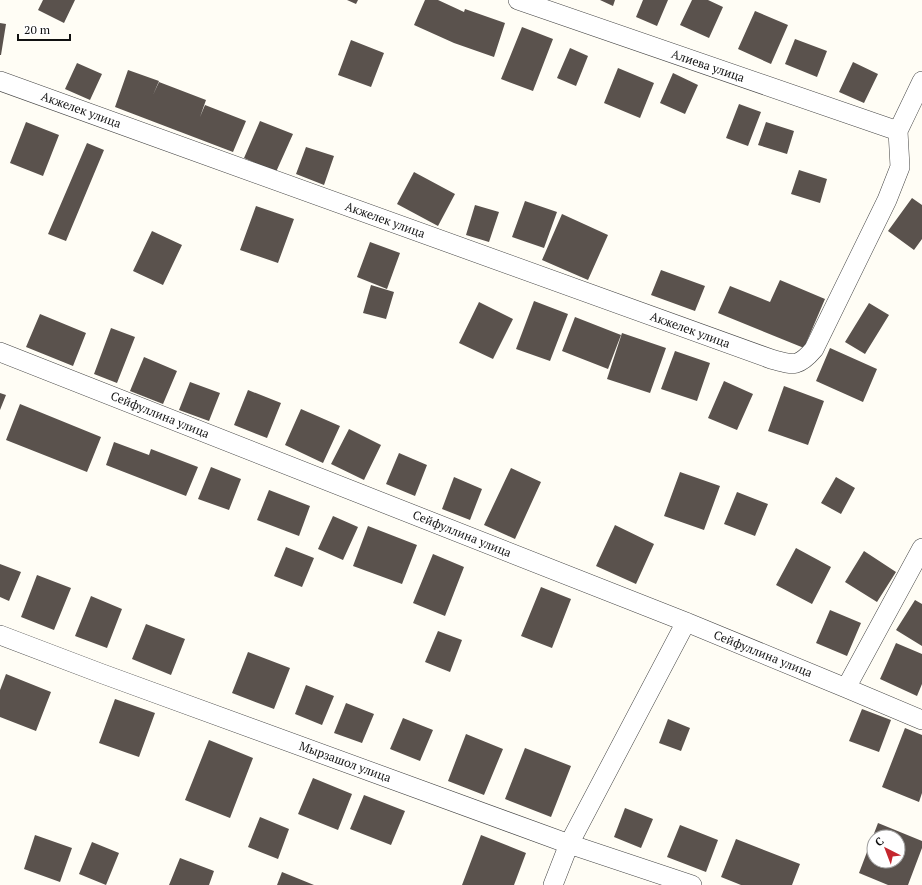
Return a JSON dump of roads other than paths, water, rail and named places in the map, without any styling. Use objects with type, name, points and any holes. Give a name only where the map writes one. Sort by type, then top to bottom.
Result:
[{"type":"street","name":"Алиева улица","points":[[518,0],[898,131]]},
{"type":"street","name":"Акжелек улица","points":[[0,81],[790,365],[799,363],[814,349],[887,200],[900,167],[898,131]]},
{"type":"street","points":[[898,131],[922,81]]},
{"type":"street","name":"Сейфуллина улица","points":[[0,352],[686,622],[922,720]]},
{"type":"street","points":[[846,688],[922,548]]},
{"type":"street","points":[[553,885],[569,844],[686,622]]},
{"type":"street","name":"Мырзашол улица","points":[[0,635],[569,844],[692,885]]}]
